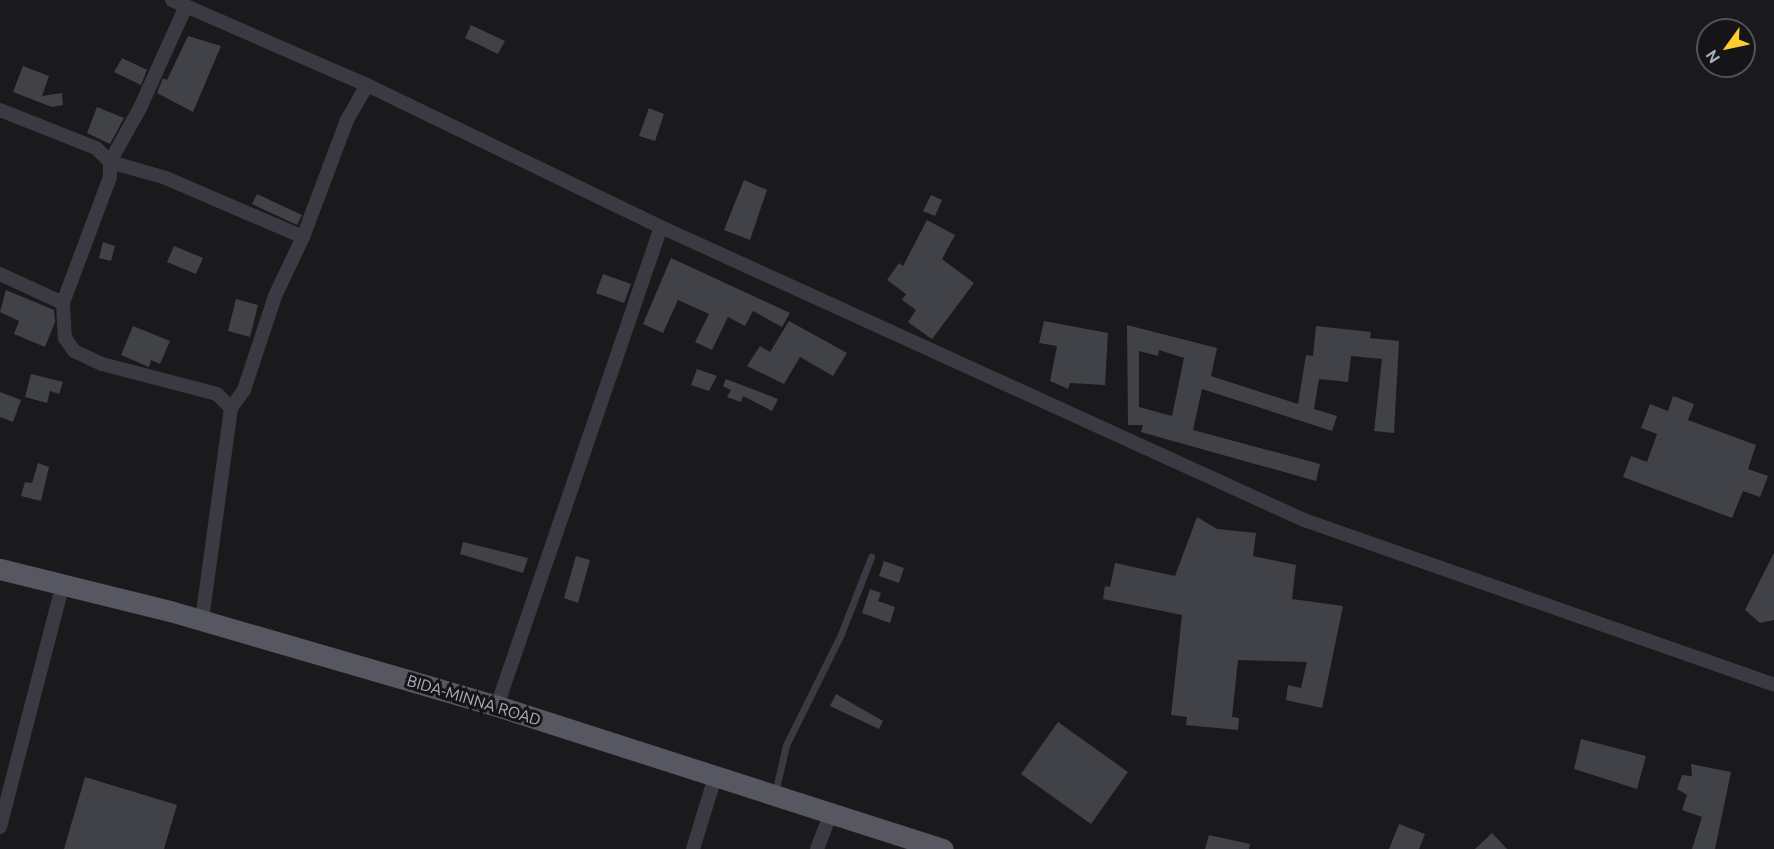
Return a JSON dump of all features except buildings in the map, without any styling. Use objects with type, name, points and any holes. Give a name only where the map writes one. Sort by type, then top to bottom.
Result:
[{"type":"main road","name":"BIDA-MINNA ROAD","points":[[0,569],[202,621],[497,706],[716,774],[943,849]]},
{"type":"street","points":[[172,0],[367,85],[661,227],[1304,520],[1774,685]]},
{"type":"street","points":[[186,6],[140,108],[110,162],[110,177],[63,303],[65,338],[74,351],[102,364],[216,394],[231,408]]},
{"type":"street","points":[[202,621],[231,408],[244,390],[275,296],[303,237],[347,120],[367,85]]},
{"type":"street","points":[[0,110],[96,148],[110,162],[166,178],[303,237]]},
{"type":"street","points":[[497,706],[661,227]]},
{"type":"street","points":[[0,274],[63,303]]},
{"type":"street","points":[[0,825],[63,584]]},
{"type":"street","points":[[693,849],[716,774]]},
{"type":"street","points":[[817,849],[831,812]]},
{"type":"lane","points":[[775,794],[786,745],[841,634],[871,557]]}]
